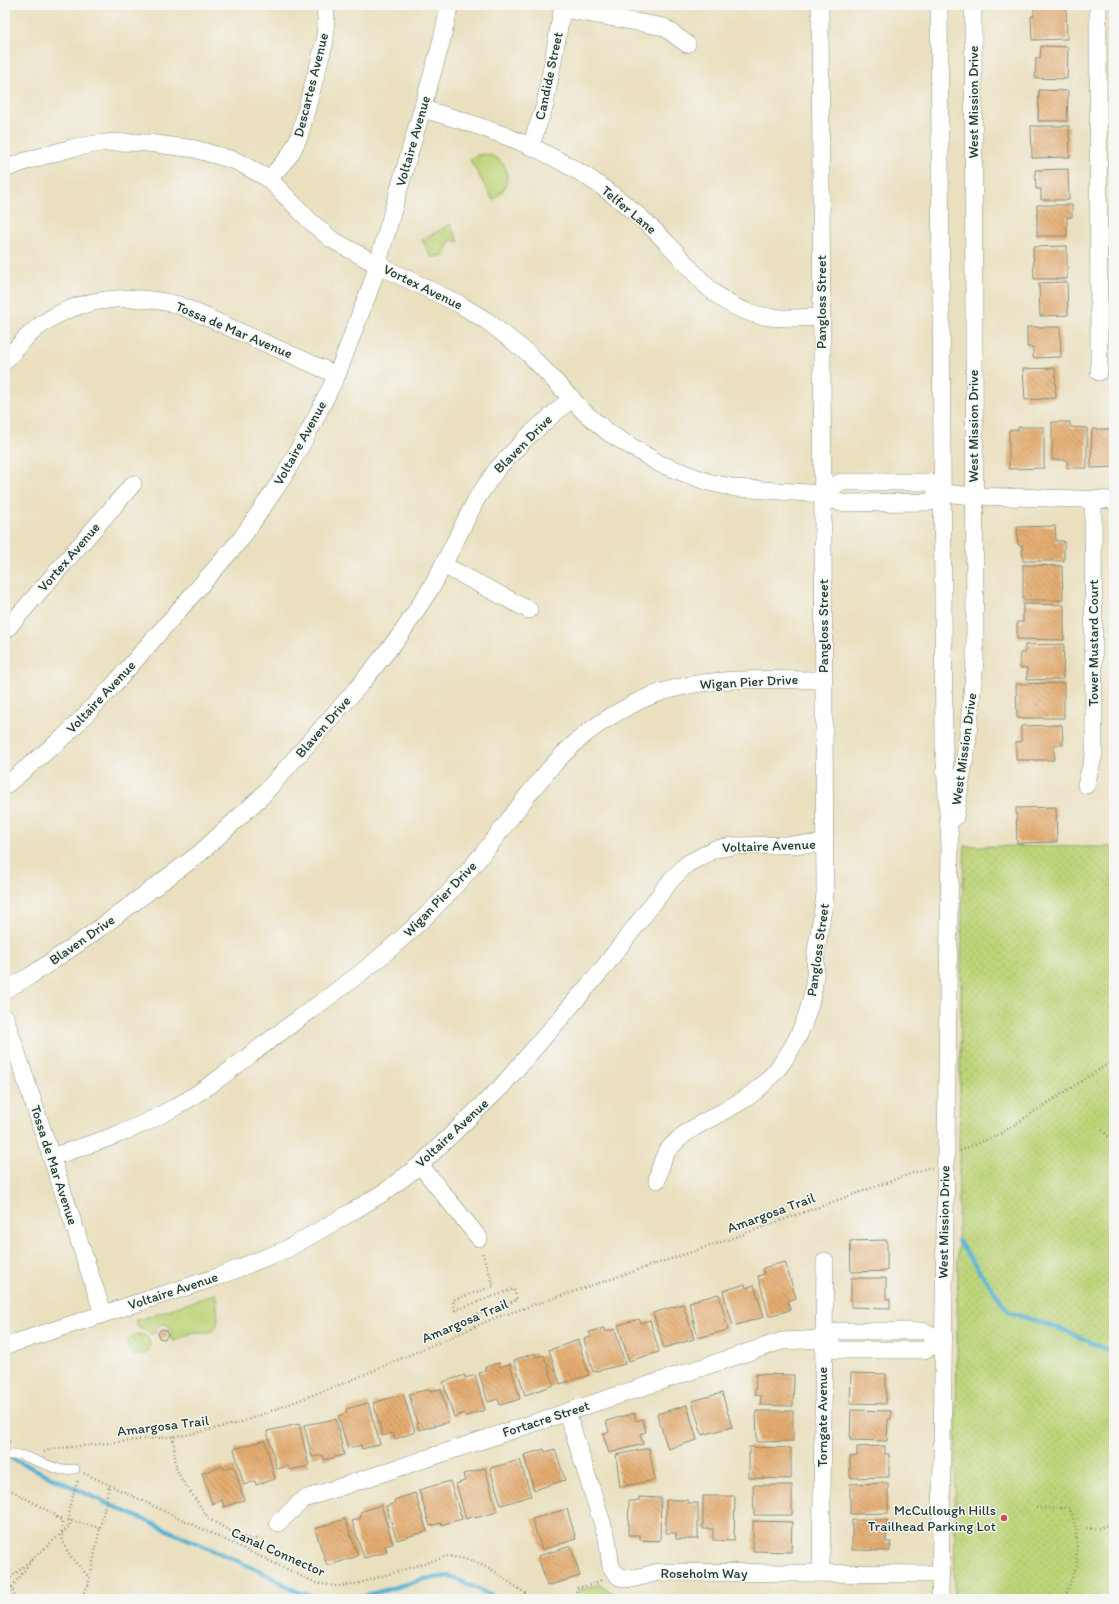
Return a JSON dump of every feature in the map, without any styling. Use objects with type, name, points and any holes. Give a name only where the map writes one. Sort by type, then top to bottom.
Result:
[{"type":"street","name":"Descartes Avenue","points":[[269,180],[290,155],[299,137],[325,41],[325,5]]},
{"type":"street","name":"Pangloss Street","points":[[657,1180],[662,1162],[668,1149],[690,1130],[741,1102],[760,1087],[793,1047],[803,1025],[814,983],[816,953],[825,894],[820,5]]},
{"type":"street","name":"West Mission Drive","points":[[939,5],[958,494],[975,662],[967,745],[950,845]]},
{"type":"street","name":"West Mission Drive","points":[[940,1599],[942,1341],[950,845],[944,747],[958,494],[973,5]]},
{"type":"street","points":[[1098,5],[1099,372]]},
{"type":"street","points":[[563,7],[664,27],[687,44]]},
{"type":"street","name":"Candide Street","points":[[531,145],[545,105],[563,7]]},
{"type":"street","name":"Voltaire Avenue","points":[[5,786],[44,755],[91,710],[241,539],[284,476],[309,431],[337,374],[378,265],[440,47],[447,8]]},
{"type":"street","name":"Telfer Lane","points":[[423,109],[470,122],[531,145],[605,188],[648,224],[712,293],[725,302],[753,314],[769,317],[821,318]]},
{"type":"street","name":"Vortex Avenue","points":[[5,169],[26,161],[72,148],[101,143],[148,143],[174,146],[213,154],[236,161],[269,180],[310,221],[331,239],[378,265],[459,304],[487,321],[529,354],[590,417],[621,441],[660,464],[683,474],[735,488],[822,494],[841,503],[929,502],[958,494]]},
{"type":"street","name":"Tossa de Mar Avenue","points":[[5,361],[30,334],[48,321],[88,303],[123,298],[151,299],[179,305],[337,374]]},
{"type":"street","name":"Blaven Drive","points":[[5,990],[30,976],[89,936],[199,854],[261,797],[355,690],[392,644],[426,596],[477,498],[497,469],[526,438],[572,398]]},
{"type":"street","name":"Vortex Avenue","points":[[5,631],[133,484]]},
{"type":"street","points":[[958,494],[1114,500]]},
{"type":"street","name":"Tower Mustard Court","points":[[1086,785],[1094,754],[1093,500]]},
{"type":"street","points":[[443,565],[529,610]]},
{"type":"street","name":"Wigan Pier Drive","points":[[51,1157],[123,1133],[170,1111],[214,1082],[347,983],[412,930],[444,898],[503,830],[559,758],[575,742],[606,720],[639,702],[656,695],[696,684],[738,680],[823,680]]},
{"type":"street","name":"Voltaire Avenue","points":[[5,1346],[217,1277],[287,1249],[350,1214],[386,1191],[420,1165],[482,1107],[550,1032],[686,864],[715,849],[733,846],[825,844]]},
{"type":"street","name":"Tossa de Mar Avenue","points":[[5,1016],[103,1313]]},
{"type":"street","points":[[420,1165],[480,1243]]},
{"type":"street","name":"Torngate Avenue","points":[[821,1574],[825,1261]]},
{"type":"street","name":"Fortacre Street","points":[[278,1523],[304,1499],[782,1341],[823,1339],[838,1331],[924,1331],[942,1341]]},
{"type":"street","name":"Roseholm Way","points":[[567,1412],[608,1538],[611,1567],[619,1577],[632,1579],[658,1572],[941,1574]]},
{"type":"lane","points":[[5,1455],[21,1455],[61,1470],[78,1470]]},
{"type":"path","points":[[945,1158],[1000,1134],[1114,1060]]},
{"type":"path","points":[[1102,1130],[1114,1142]]},
{"type":"path","name":"Amargosa Trail","points":[[48,1456],[42,1452],[52,1449],[200,1433],[239,1423],[354,1379],[474,1326],[524,1307],[727,1240],[927,1168]]},
{"type":"path","points":[[474,1326],[471,1318],[517,1300],[514,1289],[455,1310],[453,1300],[494,1286],[480,1243]]},
{"type":"path","points":[[173,1436],[176,1468],[180,1477],[209,1519],[232,1532],[252,1540],[259,1538]]},
{"type":"path","points":[[5,1441],[20,1445]]},
{"type":"path","points":[[16,1599],[8,1580],[70,1526],[69,1508],[78,1470]]},
{"type":"path","name":"Canal Connector","points":[[78,1470],[316,1583],[335,1586],[353,1585],[448,1556],[470,1560],[491,1569],[533,1599]]},
{"type":"path","points":[[79,1599],[88,1586],[109,1486]]},
{"type":"path","points":[[5,1488],[56,1517],[62,1522],[60,1535],[65,1549],[90,1578]]},
{"type":"path","points":[[1036,1508],[1069,1508],[1076,1528],[1077,1565],[1064,1599]]},
{"type":"path","points":[[56,1517],[100,1528]]},
{"type":"path","points":[[1086,1528],[1096,1529],[1114,1522]]},
{"type":"path","points":[[12,1587],[33,1558]]},
{"type":"path","points":[[579,1599],[576,1593],[577,1588],[594,1584],[601,1580]]},
{"type":"green space","points":[[484,154],[500,161],[505,167],[507,173],[507,180],[504,187],[500,194],[493,200],[470,160],[478,155]]},
{"type":"green space","points":[[450,224],[459,242],[450,240],[445,256],[431,257],[422,240]]},
{"type":"green space","points":[[965,846],[1114,847],[1114,1599],[954,1599],[962,901]]},
{"type":"green space","points":[[216,1294],[218,1320],[216,1328],[209,1332],[194,1332],[174,1341],[170,1338],[172,1331],[168,1325],[161,1324],[156,1329],[155,1333],[151,1334],[139,1328],[135,1321]]},
{"type":"green space","points":[[139,1334],[143,1335],[149,1341],[149,1349],[143,1355],[139,1356],[135,1355],[129,1349],[128,1345],[129,1341],[135,1335]]},
{"type":"green space","points":[[600,1584],[612,1593],[630,1599],[583,1599],[578,1593],[581,1590]]},
{"type":"building","points":[[1066,7],[1067,39],[1032,40],[1031,16],[1034,16],[1034,8]]},
{"type":"building","points":[[1041,46],[1068,47],[1067,79],[1035,78],[1036,58],[1040,58]]},
{"type":"building","points":[[1039,90],[1068,91],[1067,121],[1038,121]]},
{"type":"building","points":[[1031,126],[1069,126],[1070,157],[1032,158]]},
{"type":"building","points":[[1068,169],[1069,200],[1041,200],[1041,189],[1036,189],[1035,170]]},
{"type":"building","points":[[1037,205],[1072,205],[1072,217],[1067,217],[1067,236],[1037,236]]},
{"type":"building","points":[[1067,246],[1067,279],[1034,279],[1033,247]]},
{"type":"building","points":[[1067,282],[1068,315],[1040,316],[1039,283]]},
{"type":"building","points":[[1027,327],[1060,327],[1061,357],[1033,358],[1033,347],[1027,347]]},
{"type":"building","points":[[1055,368],[1056,398],[1025,400],[1023,369]]},
{"type":"building","points":[[1052,422],[1070,422],[1070,427],[1087,428],[1087,468],[1067,468],[1067,460],[1052,460]]},
{"type":"building","points":[[1018,427],[1044,427],[1044,468],[1009,469],[1009,430],[1018,430]]},
{"type":"building","points":[[1092,429],[1114,429],[1114,467],[1091,468]]},
{"type":"building","points":[[1055,526],[1056,541],[1064,541],[1064,561],[1023,561],[1022,545],[1018,545],[1017,527]]},
{"type":"building","points":[[1023,565],[1062,566],[1063,600],[1023,600]]},
{"type":"building","points":[[1023,604],[1064,605],[1064,640],[1017,639],[1017,622],[1023,622]]},
{"type":"building","points":[[1064,644],[1063,679],[1027,680],[1027,668],[1020,668],[1020,653],[1025,653],[1025,645]]},
{"type":"building","points":[[1064,683],[1064,718],[1017,718],[1016,684]]},
{"type":"building","points":[[1062,725],[1063,745],[1054,745],[1054,760],[1016,760],[1016,742],[1021,742],[1021,726]]},
{"type":"building","points":[[1056,807],[1057,842],[1017,843],[1016,808]]},
{"type":"building","points":[[887,1240],[887,1271],[851,1272],[850,1241]]},
{"type":"building","points":[[785,1262],[796,1298],[788,1301],[790,1310],[769,1316],[758,1276],[764,1274],[763,1268]]},
{"type":"building","points":[[851,1278],[886,1278],[886,1299],[890,1299],[890,1308],[851,1307]]},
{"type":"building","points":[[745,1284],[746,1288],[754,1285],[764,1317],[733,1326],[723,1291]]},
{"type":"building","points":[[719,1294],[728,1330],[698,1338],[689,1302]]},
{"type":"building","points":[[683,1304],[694,1339],[664,1348],[653,1313]]},
{"type":"building","points":[[639,1319],[641,1323],[650,1320],[659,1352],[629,1361],[618,1325]]},
{"type":"building","points":[[604,1328],[605,1332],[615,1329],[625,1364],[593,1372],[584,1339],[591,1337],[589,1332]]},
{"type":"building","points":[[161,1329],[166,1330],[168,1335],[165,1339],[159,1338],[158,1333]]},
{"type":"building","points":[[578,1340],[589,1375],[560,1384],[549,1350]]},
{"type":"building","points":[[535,1353],[536,1357],[544,1355],[554,1385],[525,1395],[514,1360]]},
{"type":"building","points":[[499,1363],[500,1367],[510,1364],[520,1399],[500,1405],[498,1399],[488,1402],[479,1373],[486,1371],[485,1367]]},
{"type":"building","points":[[851,1373],[886,1374],[886,1404],[850,1403]]},
{"type":"building","points":[[756,1374],[794,1375],[793,1406],[760,1405],[761,1396],[755,1395]]},
{"type":"building","points":[[465,1375],[465,1378],[475,1375],[485,1410],[465,1416],[464,1413],[454,1417],[443,1382]]},
{"type":"building","points":[[430,1389],[431,1391],[441,1389],[449,1422],[419,1430],[409,1394]]},
{"type":"building","points":[[722,1393],[732,1427],[702,1435],[692,1401]]},
{"type":"building","points":[[403,1394],[415,1432],[395,1439],[393,1433],[383,1436],[373,1403]]},
{"type":"building","points":[[368,1403],[380,1444],[362,1449],[361,1445],[348,1448],[338,1416],[347,1413],[346,1409]]},
{"type":"building","points":[[687,1405],[697,1440],[668,1449],[657,1414]]},
{"type":"building","points":[[851,1410],[891,1411],[891,1419],[888,1419],[887,1441],[850,1440]]},
{"type":"building","points":[[756,1411],[793,1411],[793,1441],[757,1442]]},
{"type":"building","points":[[634,1413],[636,1421],[642,1419],[646,1432],[640,1434],[643,1444],[609,1453],[603,1434],[609,1432],[606,1421]]},
{"type":"building","points":[[336,1419],[344,1455],[324,1460],[323,1455],[312,1457],[304,1425]]},
{"type":"building","points":[[299,1424],[309,1466],[289,1470],[288,1466],[277,1469],[267,1431]]},
{"type":"building","points":[[265,1440],[275,1479],[256,1485],[255,1481],[244,1485],[234,1449]]},
{"type":"building","points":[[885,1446],[885,1454],[889,1454],[889,1477],[850,1478],[850,1457],[857,1456],[857,1447]]},
{"type":"building","points":[[749,1447],[791,1448],[791,1479],[749,1478]]},
{"type":"building","points":[[649,1448],[655,1480],[620,1487],[616,1455]]},
{"type":"building","points":[[544,1449],[545,1452],[555,1449],[565,1480],[534,1490],[524,1455]]},
{"type":"building","points":[[520,1460],[531,1496],[501,1505],[490,1468]]},
{"type":"building","points":[[224,1466],[224,1469],[234,1466],[244,1500],[224,1507],[222,1500],[212,1504],[202,1473]]},
{"type":"building","points":[[485,1468],[497,1512],[466,1519],[456,1484],[465,1481],[463,1474]]},
{"type":"building","points":[[450,1481],[462,1519],[441,1525],[441,1523],[430,1526],[419,1490]]},
{"type":"building","points":[[888,1483],[888,1513],[850,1514],[850,1484]]},
{"type":"building","points":[[753,1485],[792,1485],[792,1515],[754,1515]]},
{"type":"building","points":[[415,1493],[427,1531],[397,1540],[386,1506],[395,1503],[394,1500]]},
{"type":"building","points":[[703,1496],[735,1496],[734,1541],[713,1540],[713,1529],[703,1529]]},
{"type":"building","points":[[639,1497],[661,1498],[660,1541],[640,1540],[640,1535],[628,1535],[629,1501],[639,1501]]},
{"type":"building","points":[[666,1500],[688,1500],[688,1503],[698,1503],[698,1539],[676,1539],[676,1533],[666,1533]]},
{"type":"building","points":[[381,1505],[393,1544],[385,1546],[387,1552],[364,1558],[352,1521],[361,1518],[360,1512]]},
{"type":"building","points":[[567,1509],[576,1539],[542,1550],[532,1519]]},
{"type":"building","points":[[345,1519],[358,1556],[327,1566],[315,1529]]},
{"type":"building","points":[[852,1520],[887,1520],[886,1542],[891,1542],[890,1551],[852,1550]]},
{"type":"building","points":[[753,1521],[792,1522],[791,1552],[753,1551]]},
{"type":"building","points":[[571,1546],[580,1576],[547,1586],[538,1556]]},
{"type":"waterway","points":[[958,1241],[1009,1312],[1066,1331],[1114,1353]]},
{"type":"waterway","points":[[9,1457],[106,1503],[258,1570],[298,1592],[322,1599]]},
{"type":"waterway","points":[[354,1599],[424,1579],[450,1576],[499,1599]]},
{"type":"place","name":"McCullough Hills Trailhead Parking Lot","points":[[1004,1518]]}]
